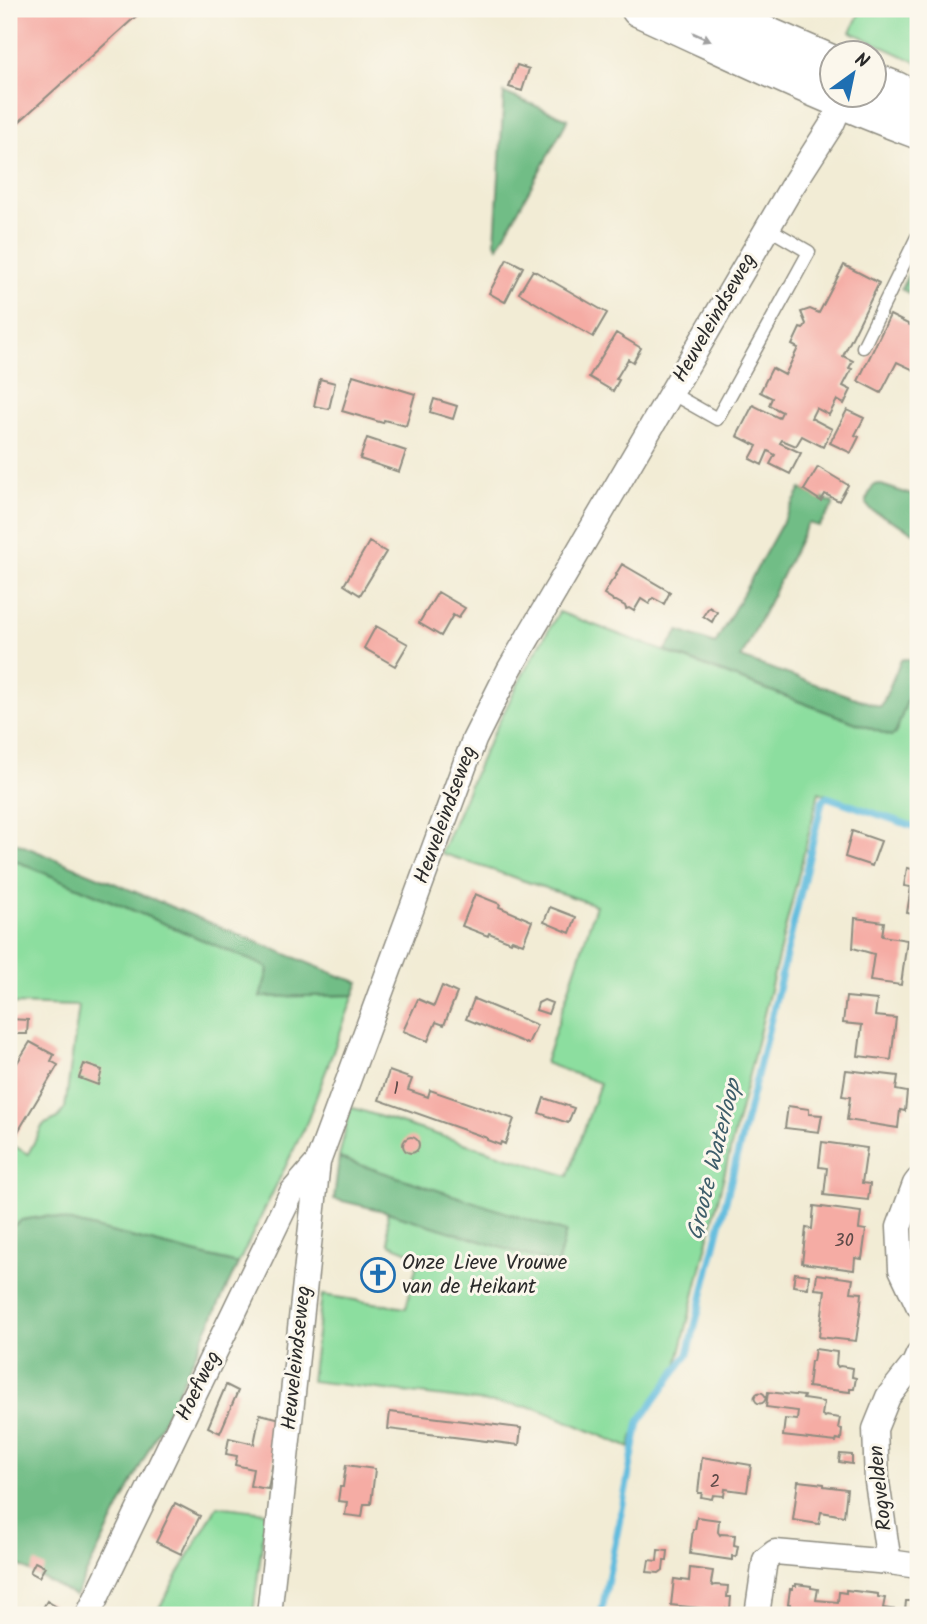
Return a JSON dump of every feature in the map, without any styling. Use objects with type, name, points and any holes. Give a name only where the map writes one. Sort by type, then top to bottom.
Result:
[{"type":"main road","points":[[639,9],[818,86]]},
{"type":"main road","points":[[708,9],[818,57]]},
{"type":"main road","points":[[888,86],[918,101]]},
{"type":"main road","points":[[864,108],[882,118],[918,131]]},
{"type":"street","name":"Heuveleindseweg","points":[[269,1615],[318,1162],[474,740],[509,670],[839,108]]},
{"type":"street","name":"Hoefweg","points":[[88,1615],[292,1192],[318,1162]]},
{"type":"street","points":[[918,1180],[899,1227],[901,1269],[918,1305]]},
{"type":"street","name":"Rogvelden","points":[[918,1355],[888,1397],[875,1429],[877,1482],[889,1562],[918,1566]]},
{"type":"street","points":[[757,1615],[765,1560],[775,1552],[889,1562]]},
{"type":"lane","points":[[671,393],[717,419],[808,252],[768,228]]},
{"type":"lane","points":[[863,347],[918,235]]},
{"type":"green space","points":[[861,9],[918,9],[918,63],[888,49],[888,38],[864,38],[851,32]]},
{"type":"green space","points":[[504,93],[568,119],[498,247],[495,243]]},
{"type":"green space","points":[[918,254],[918,298],[901,289]]},
{"type":"green space","points":[[878,484],[918,497],[918,534],[871,510],[867,505],[866,500],[873,486]]},
{"type":"green space","points":[[801,489],[833,503],[833,506],[819,526],[808,523],[741,658],[881,707],[901,660],[918,661],[918,669],[894,735],[665,651],[679,631],[715,644]]},
{"type":"green space","points":[[559,612],[891,736],[896,732],[918,669],[918,830],[819,792],[677,1365],[632,1437],[630,1448],[536,1408],[311,1381],[322,1295],[406,1308],[419,1256],[389,1244],[387,1212],[558,1264],[565,1232],[339,1158],[350,1107],[568,1176],[600,1083],[545,1063],[596,905],[441,853],[483,754],[523,674]]},
{"type":"green space","points":[[9,840],[359,982],[354,995],[260,997],[267,967],[9,858]]},
{"type":"green space","points":[[9,858],[267,967],[261,997],[354,995],[307,1122],[238,1264],[47,1216],[22,1220],[9,1229],[9,1143],[28,1154],[43,1125],[58,1118],[65,1108],[79,1006],[9,1004]]},
{"type":"green space","points":[[339,1158],[566,1232],[557,1265],[388,1212],[334,1199]]},
{"type":"green space","points":[[47,1216],[238,1264],[75,1596],[9,1560],[9,1229],[22,1220]]},
{"type":"green space","points":[[217,1506],[266,1512],[253,1615],[155,1615]]},
{"type":"building","points":[[22,9],[144,9],[9,131],[9,21]]},
{"type":"building","points":[[517,65],[529,69],[522,91],[509,87]]},
{"type":"building","points":[[507,259],[523,267],[505,302],[489,293]]},
{"type":"building","points":[[844,265],[879,283],[843,356],[853,361],[843,386],[851,390],[844,404],[837,400],[829,415],[816,408],[811,418],[832,429],[823,447],[802,436],[796,446],[782,440],[780,443],[801,453],[790,474],[770,464],[775,455],[768,451],[762,465],[750,459],[757,446],[737,436],[753,405],[779,418],[782,412],[769,405],[772,398],[760,392],[772,368],[785,375],[798,348],[792,345],[800,328],[803,329],[806,324],[801,312],[810,309],[819,313]]},
{"type":"building","points":[[533,270],[607,313],[593,337],[519,293]]},
{"type":"building","points":[[890,315],[918,329],[918,372],[897,362],[881,393],[858,381]]},
{"type":"building","points":[[616,333],[641,348],[633,362],[628,359],[616,379],[619,380],[613,391],[589,377]]},
{"type":"building","points":[[353,375],[415,394],[406,426],[384,420],[383,423],[342,411]]},
{"type":"building","points":[[320,379],[335,383],[329,409],[314,406]]},
{"type":"building","points":[[434,399],[457,406],[453,419],[430,412]]},
{"type":"building","points":[[847,410],[864,418],[855,435],[859,437],[851,453],[830,443]]},
{"type":"building","points":[[367,438],[406,451],[399,472],[360,459]]},
{"type":"building","points":[[818,467],[848,485],[839,501],[825,494],[821,501],[804,490]]},
{"type":"building","points":[[369,542],[386,552],[360,595],[344,585]]},
{"type":"building","points":[[622,564],[670,592],[664,604],[653,598],[649,604],[641,599],[634,611],[626,609],[604,594]]},
{"type":"building","points":[[438,592],[465,608],[458,618],[453,615],[441,636],[419,623]]},
{"type":"building","points":[[709,607],[717,612],[712,622],[703,616]]},
{"type":"building","points":[[376,626],[408,644],[395,666],[364,648]]},
{"type":"building","points":[[852,831],[881,841],[872,866],[845,857]]},
{"type":"building","points":[[907,868],[918,870],[918,915],[907,913],[911,887],[904,886]]},
{"type":"building","points":[[475,894],[532,921],[523,944],[489,933],[488,936],[462,926]]},
{"type":"building","points":[[550,907],[576,917],[570,933],[544,922]]},
{"type":"building","points":[[855,918],[884,922],[882,936],[907,940],[901,985],[870,981],[874,954],[853,948]]},
{"type":"building","points":[[442,986],[457,993],[444,1025],[436,1022],[428,1041],[403,1031],[418,999],[434,1006]]},
{"type":"building","points":[[846,997],[877,1000],[875,1016],[896,1018],[891,1060],[858,1056],[862,1025],[843,1023]]},
{"type":"building","points":[[474,999],[537,1025],[528,1044],[466,1019]]},
{"type":"building","points":[[544,1000],[552,1003],[548,1014],[536,1010],[538,1003]]},
{"type":"building","points":[[9,1019],[28,1020],[27,1034],[9,1034]]},
{"type":"building","points":[[30,1042],[54,1055],[51,1061],[58,1065],[13,1140],[9,1138],[9,1076]]},
{"type":"building","points":[[84,1064],[102,1070],[98,1085],[79,1078]]},
{"type":"building","points":[[846,1070],[898,1076],[896,1090],[907,1092],[905,1111],[900,1110],[898,1128],[847,1120],[850,1097],[842,1096]]},
{"type":"building","points":[[389,1071],[412,1079],[408,1090],[428,1097],[430,1090],[514,1119],[505,1144],[501,1142],[500,1145],[379,1100]]},
{"type":"building","points":[[544,1098],[574,1108],[568,1123],[539,1113]]},
{"type":"building","points":[[788,1106],[809,1109],[809,1114],[822,1115],[819,1132],[785,1128]]},
{"type":"building","points":[[408,1137],[414,1137],[419,1145],[417,1151],[408,1153],[403,1148],[403,1142]]},
{"type":"building","points":[[822,1142],[867,1148],[862,1183],[870,1184],[868,1200],[824,1195],[827,1168],[819,1167]]},
{"type":"building","points":[[814,1206],[861,1212],[859,1229],[866,1230],[862,1259],[855,1258],[854,1270],[802,1263],[806,1228],[812,1229]]},
{"type":"building","name":"Onze Lieve Vrouwe van de Heikant","points":[[367,1266],[383,1267],[382,1271],[387,1272],[386,1281],[369,1282],[371,1271],[366,1271]]},
{"type":"building","points":[[795,1273],[809,1275],[808,1288],[793,1286]]},
{"type":"building","points":[[817,1274],[853,1279],[851,1292],[862,1293],[856,1341],[819,1337],[825,1290],[815,1289]]},
{"type":"building","points":[[815,1349],[837,1352],[838,1367],[853,1368],[852,1377],[856,1378],[854,1389],[850,1389],[850,1392],[808,1387]]},
{"type":"building","points":[[226,1385],[238,1391],[220,1433],[208,1427]]},
{"type":"building","points":[[760,1392],[766,1398],[760,1404],[754,1398]]},
{"type":"building","points":[[768,1392],[804,1396],[803,1399],[824,1402],[822,1415],[840,1418],[838,1428],[842,1429],[841,1440],[837,1439],[836,1442],[783,1436],[785,1419],[797,1420],[798,1411],[766,1407]]},
{"type":"building","points":[[390,1412],[521,1428],[519,1445],[388,1429]]},
{"type":"building","points":[[260,1414],[281,1419],[268,1489],[250,1486],[253,1469],[235,1465],[237,1456],[226,1454],[229,1438],[254,1444]]},
{"type":"building","points":[[840,1454],[852,1455],[852,1464],[839,1462]]},
{"type":"building","points":[[702,1457],[751,1465],[747,1492],[725,1489],[724,1496],[713,1495],[712,1499],[701,1497],[702,1493],[698,1493]]},
{"type":"building","points":[[346,1465],[375,1469],[371,1504],[364,1504],[362,1517],[345,1515],[347,1502],[338,1501]]},
{"type":"building","points":[[798,1481],[847,1489],[844,1516],[821,1512],[819,1524],[793,1520]]},
{"type":"building","points":[[175,1503],[200,1516],[181,1554],[156,1542]]},
{"type":"building","points":[[697,1517],[719,1520],[720,1535],[735,1535],[734,1545],[738,1546],[736,1557],[732,1556],[732,1560],[690,1554]]},
{"type":"building","points":[[658,1550],[668,1551],[663,1570],[659,1573],[647,1572],[649,1560],[657,1561]]},
{"type":"building","points":[[35,1562],[45,1567],[39,1577],[30,1572]]},
{"type":"building","points":[[690,1568],[713,1571],[713,1586],[728,1586],[730,1609],[726,1608],[725,1611],[671,1605],[674,1579],[689,1581]]},
{"type":"building","points":[[796,1584],[818,1589],[816,1600],[838,1602],[839,1592],[846,1593],[846,1590],[878,1594],[878,1597],[885,1598],[883,1608],[905,1611],[906,1601],[918,1599],[918,1615],[792,1615],[793,1608],[788,1604],[790,1589]]},
{"type":"building","points":[[47,1601],[57,1607],[71,1615],[39,1615]]},
{"type":"building","points":[[9,1605],[26,1615],[9,1615]]},
{"type":"waterway","name":"Groote Waterloop","points":[[601,1615],[639,1422],[688,1354],[822,802],[827,797],[918,828]]},
{"type":"place","name":"Onze Lieve Vrouwe van de Heikant","points":[[378,1275]]}]
